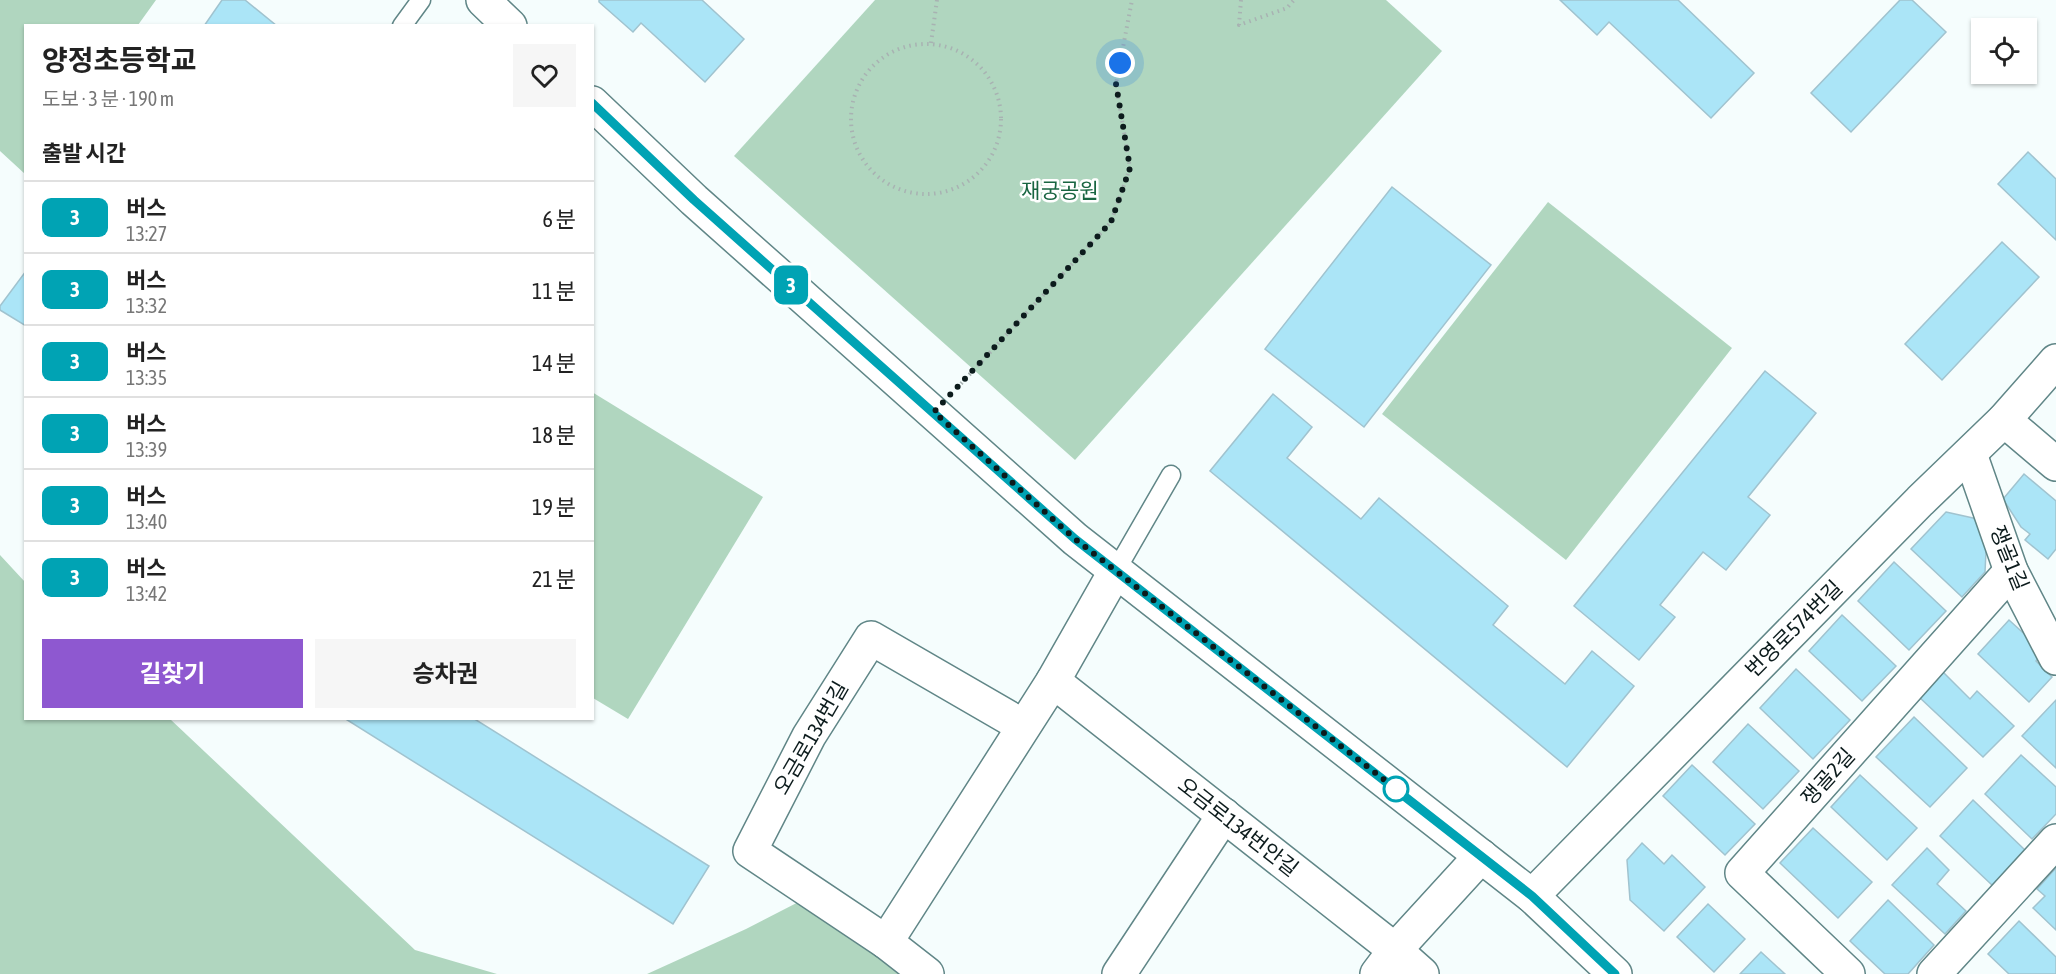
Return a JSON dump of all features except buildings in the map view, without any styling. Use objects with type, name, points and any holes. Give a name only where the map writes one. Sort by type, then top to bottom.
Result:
[{"type":"street","points":[[594,106],[694,200],[1075,539],[1532,896],[1615,974]]},
{"type":"street","name":"번영로574번길","points":[[1532,896],[1920,501],[2004,420],[2056,360]]},
{"type":"street","points":[[2004,420],[2056,464]]},
{"type":"street","name":"쟁골1길","points":[[1970,454],[2011,571],[2056,658]]},
{"type":"street","name":"쟁골2길","points":[[1848,974],[1742,873],[2011,571]]},
{"type":"street","points":[[886,942],[1053,681],[1115,572]]},
{"type":"street","name":"오금로134번길","points":[[927,974],[886,942],[750,851],[810,736],[871,638],[1023,726]]},
{"type":"street","name":"오금로134번안길","points":[[1053,681],[1224,815],[1386,962],[1422,974]]},
{"type":"street","points":[[1119,974],[1224,815]]},
{"type":"street","points":[[1934,974],[2056,841]]},
{"type":"street","points":[[1386,962],[1481,856]]},
{"type":"lane","points":[[403,24],[421,0]]},
{"type":"lane","points":[[1115,572],[1171,475]]},
{"type":"path","points":[[931,43],[937,0]]},
{"type":"path","points":[[934,412],[1111,222],[1130,168],[1116,84],[1132,0]]},
{"type":"path","points":[[1241,0],[1239,25],[1287,8],[1294,0]]},
{"type":"path","points":[[931,43],[954,49],[975,61],[990,80],[999,102],[1000,126],[994,150],[981,170],[963,184],[940,193],[916,193],[891,186],[871,170],[857,149],[850,124],[853,99],[864,75],[882,57],[905,46],[931,43]]},
{"type":"green space","points":[[0,0],[156,0],[139,24],[24,24],[24,173],[0,151]]},
{"type":"green space","name":"재궁공원","points":[[875,0],[1386,0],[1442,51],[1075,460],[734,156]]},
{"type":"green space","points":[[1548,202],[1732,348],[1566,560],[1382,414]]},
{"type":"green space","points":[[594,393],[763,497],[628,719],[594,699]]},
{"type":"green space","points":[[0,555],[24,581],[24,720],[171,720],[415,950],[497,974],[0,974]]},
{"type":"green space","points":[[816,893],[912,974],[647,974],[746,929]]},
{"type":"bus line","name":"3","points":[[594,105],[694,200],[1075,539],[1532,896],[1615,974]]},
{"type":"route","points":[[1120,63],[1116,84],[1130,168],[1111,222],[934,412],[1115,572],[1396,789]]}]
